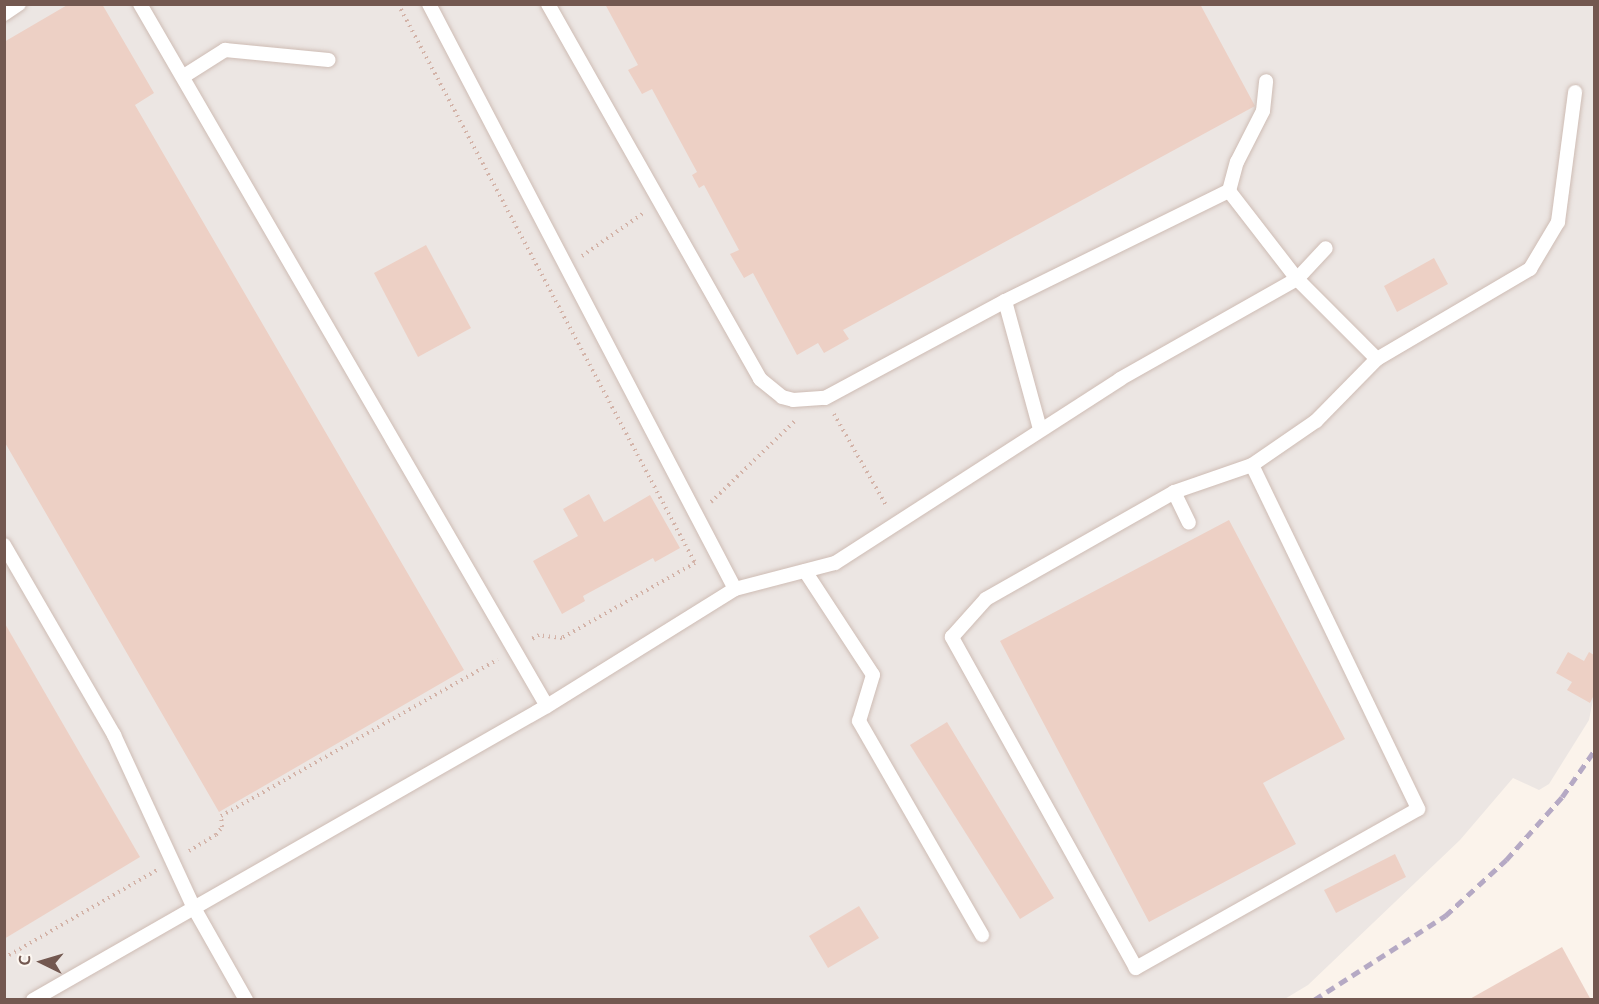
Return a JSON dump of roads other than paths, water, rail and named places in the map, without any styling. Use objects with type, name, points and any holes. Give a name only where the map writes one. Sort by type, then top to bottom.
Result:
[{"type":"lane","points":[[4,14],[19,4]]},
{"type":"lane","points":[[140,4],[184,76],[547,706]]},
{"type":"lane","points":[[429,4],[735,589]]},
{"type":"lane","points":[[548,4],[760,379],[782,397],[825,398],[1005,301],[1229,191],[1237,162],[1263,111],[1266,81]]},
{"type":"lane","points":[[184,76],[225,50],[329,60]]},
{"type":"lane","points":[[1252,465],[1418,810],[1136,968],[952,637],[986,599],[1174,492],[1252,465],[1316,420],[1377,359],[1530,269],[1558,222],[1575,92]]},
{"type":"lane","points":[[1229,191],[1297,279],[1377,359]]},
{"type":"lane","points":[[33,999],[547,706],[735,589],[835,563],[1040,429],[1297,279],[1326,248]]},
{"type":"lane","points":[[1005,301],[1040,429]]},
{"type":"lane","points":[[1174,492],[1189,523]]},
{"type":"lane","points":[[4,545],[114,735],[194,908],[246,999]]},
{"type":"lane","points":[[805,571],[873,675],[859,721],[982,935]]},
{"type":"railway","points":[[1314,1000],[1445,916],[1506,860],[1562,797],[1594,751]]}]
